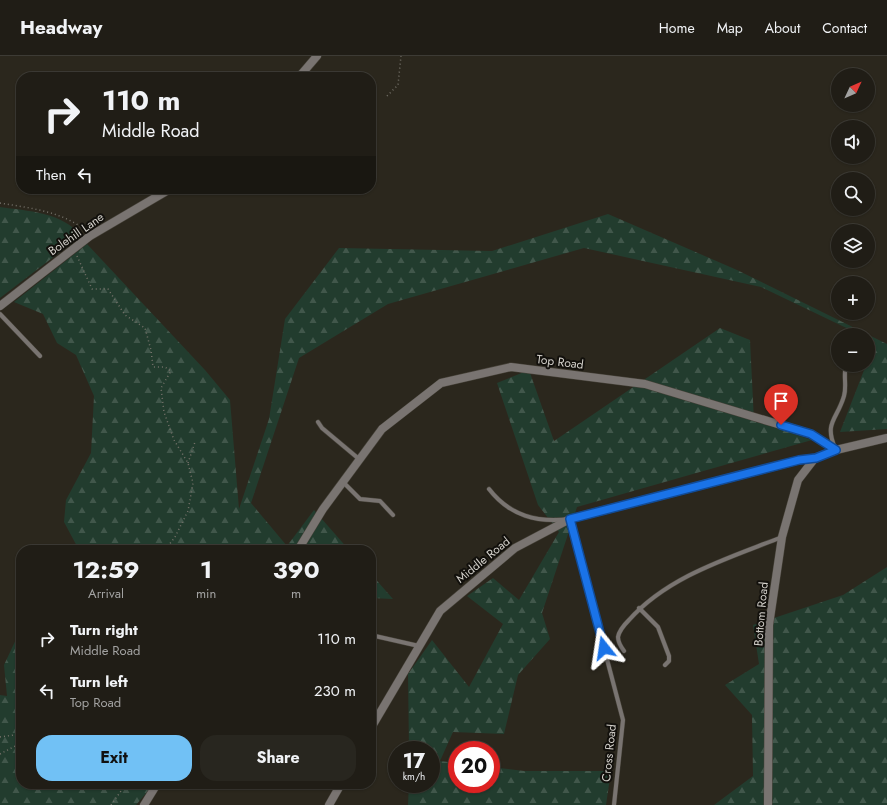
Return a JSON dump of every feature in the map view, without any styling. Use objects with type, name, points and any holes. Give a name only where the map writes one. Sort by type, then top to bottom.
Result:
[{"type":"street","points":[[303,72],[317,56]]},
{"type":"street","name":"Bolehill Lane","points":[[0,306],[90,236],[161,194]]},
{"type":"street","name":"Top Road","points":[[301,545],[323,509],[382,429],[441,383],[511,368],[645,384],[811,434],[836,450]]},
{"type":"street","points":[[836,450],[887,438]]},
{"type":"street","name":"Middle Road","points":[[376,719],[440,611],[515,548],[570,519],[799,460],[816,458],[836,450]]},
{"type":"street","name":"Bottom Road","points":[[768,805],[769,625],[782,537],[798,480],[816,458]]},
{"type":"street","points":[[144,805],[153,789]]},
{"type":"street","points":[[329,805],[338,789]]},
{"type":"lane","points":[[0,314],[40,356]]},
{"type":"lane","points":[[836,450],[830,436],[830,428],[844,394],[846,372]]},
{"type":"lane","points":[[318,422],[322,428],[360,459]]},
{"type":"lane","points":[[343,481],[356,497],[365,501],[380,501],[393,516]]},
{"type":"lane","points":[[489,490],[499,502],[529,518],[557,520],[570,519]]},
{"type":"lane","name":"Cross Road","points":[[570,519],[623,720],[614,805]]},
{"type":"lane","points":[[624,651],[619,643],[618,636],[639,608],[657,594],[681,580],[782,537]]},
{"type":"lane","points":[[639,608],[658,627],[670,656],[669,661],[665,665]]},
{"type":"lane","points":[[376,636],[419,646]]},
{"type":"path","points":[[387,96],[398,85],[401,56]]},
{"type":"path","points":[[0,203],[45,211],[62,217],[78,224],[90,236]]},
{"type":"path","points":[[73,250],[92,289],[108,289],[125,315],[145,328],[152,350],[153,367],[164,367],[170,371],[161,388],[164,412],[174,440],[188,463],[194,483],[188,511],[175,537],[169,545]]},
{"type":"path","points":[[188,463],[195,442]]},
{"type":"path","points":[[0,737],[16,735]]},
{"type":"path","points":[[0,754],[16,746]]},
{"type":"path","points":[[111,805],[122,789]]},
{"type":"green space","points":[[0,207],[55,217],[65,222],[81,236],[0,298]]},
{"type":"green space","points":[[608,214],[737,270],[831,316],[831,320],[838,320],[855,328],[846,328],[761,287],[584,248],[388,304],[299,358],[251,503],[286,545],[76,545],[64,522],[66,500],[91,453],[94,396],[76,355],[57,343],[43,314],[14,302],[87,244],[205,370],[230,400],[239,509],[269,419],[285,319],[339,248],[492,251]]},
{"type":"green space","points":[[720,328],[750,340],[754,421],[812,440],[577,507],[542,613],[550,639],[518,675],[504,734],[453,732],[440,761],[440,741],[409,741],[408,674],[432,640],[469,687],[503,624],[467,596],[493,578],[519,600],[559,532],[538,505],[497,383],[529,370],[554,441]]},
{"type":"green space","points":[[875,338],[887,344],[887,429],[840,432],[863,372],[875,372]]},
{"type":"green space","points":[[314,510],[345,545],[288,545]]},
{"type":"green space","points":[[887,567],[887,805],[714,805],[753,776],[752,715],[725,685],[759,664],[753,625],[843,595]]},
{"type":"green space","points":[[376,580],[393,599],[376,598]]},
{"type":"green space","points":[[16,639],[16,789],[150,789],[136,805],[0,805],[0,695],[7,696],[4,665]]},
{"type":"green space","points":[[440,761],[448,762],[448,793],[500,793],[500,768],[524,771],[611,771],[606,805],[408,805],[409,793],[440,793]]},
{"type":"route","points":[[604,648],[570,519],[799,460],[816,458],[836,450],[811,434],[781,425]]}]
